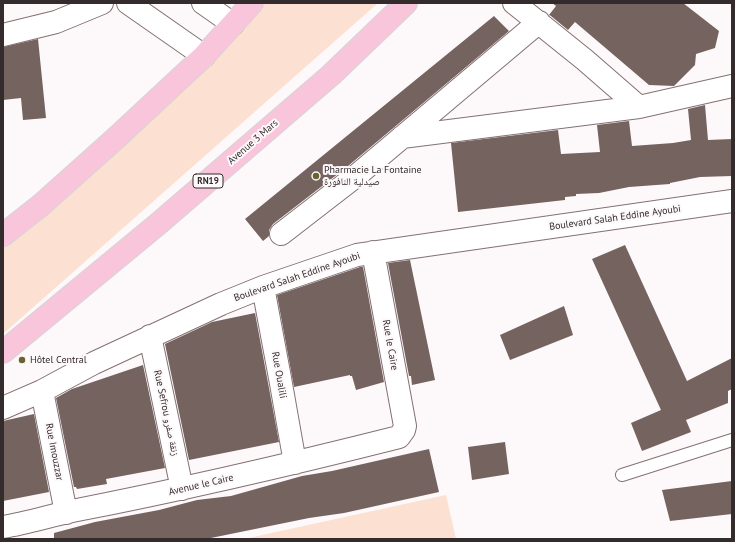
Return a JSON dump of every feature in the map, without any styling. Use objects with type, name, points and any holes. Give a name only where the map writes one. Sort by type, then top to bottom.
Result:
[{"type":"main road","points":[[3,235],[41,205],[116,138],[204,56],[252,3]]},
{"type":"main road","name":"Avenue 3 Mars","points":[[3,352],[158,224],[331,75],[406,3]]},
{"type":"street","points":[[3,35],[56,22],[102,3]]},
{"type":"street","points":[[128,3],[204,56]]},
{"type":"street","points":[[203,3],[233,24]]},
{"type":"street","points":[[514,3],[539,22],[639,107]]},
{"type":"street","points":[[281,234],[356,176],[539,22]]},
{"type":"street","points":[[402,137],[639,107],[732,86]]},
{"type":"street","name":"Boulevard Salah Eddine Ayoubi","points":[[3,408],[42,391],[94,363],[150,336],[221,304],[262,287],[357,255],[732,201]]},
{"type":"street","name":"Rue le Caire","points":[[373,252],[405,426],[399,437]]},
{"type":"street","name":"Rue Oualili","points":[[262,287],[295,463]]},
{"type":"street","name":"Rue Sefrou زنقة صفرو","points":[[150,336],[182,489]]},
{"type":"street","name":"Rue Imouzzar","points":[[42,391],[66,513]]},
{"type":"street","name":"Avenue le Caire","points":[[3,527],[182,489],[399,437]]},
{"type":"lane","points":[[622,475],[732,440]]},
{"type":"shaded area","points":[[258,3],[378,3],[3,334],[3,239]]},
{"type":"shaded area","points":[[446,495],[456,539],[244,539]]},
{"type":"building","points":[[552,3],[683,3],[719,31],[715,48],[696,54],[695,65],[674,86],[649,85],[575,22],[568,30],[549,15],[556,6]]},
{"type":"building","points":[[494,16],[509,31],[348,166],[273,224],[269,230],[269,236],[263,241],[245,219]]},
{"type":"building","points":[[38,39],[46,118],[23,120],[21,98],[3,100],[3,47]]},
{"type":"building","points":[[705,105],[708,140],[732,139],[732,176],[700,177],[670,184],[629,187],[599,193],[576,194],[576,196],[565,197],[565,200],[458,212],[451,143],[558,130],[561,154],[600,152],[597,125],[629,121],[632,146],[673,143],[691,140],[688,109]]},
{"type":"building","points":[[625,245],[687,381],[732,358],[732,389],[728,391],[728,403],[686,420],[691,432],[642,451],[631,423],[661,410],[592,259]]},
{"type":"building","points":[[410,260],[435,380],[412,385],[411,376],[409,376],[388,263]]},
{"type":"building","points":[[363,267],[384,382],[356,390],[352,376],[350,375],[294,387],[277,295]]},
{"type":"building","points":[[564,306],[573,335],[510,360],[500,335]]},
{"type":"building","points":[[255,313],[279,442],[189,460],[165,344],[212,322]]},
{"type":"building","points":[[143,365],[165,468],[106,479],[107,484],[77,489],[74,487],[56,398],[72,389]]},
{"type":"building","points":[[34,414],[49,492],[3,501],[3,421]]},
{"type":"building","points":[[505,442],[509,474],[472,480],[468,447]]},
{"type":"building","points":[[429,449],[439,492],[344,513],[309,518],[206,539],[54,539],[54,533],[95,522],[159,510],[197,500],[231,496],[302,476],[332,471]]},
{"type":"building","points":[[732,481],[732,514],[670,521],[662,490]]},
{"type":"place","name":"Pharmacie La Fontaine صيدلية النافورة","points":[[316,176]]},
{"type":"place","name":"Hôtel Central","points":[[22,360]]}]
